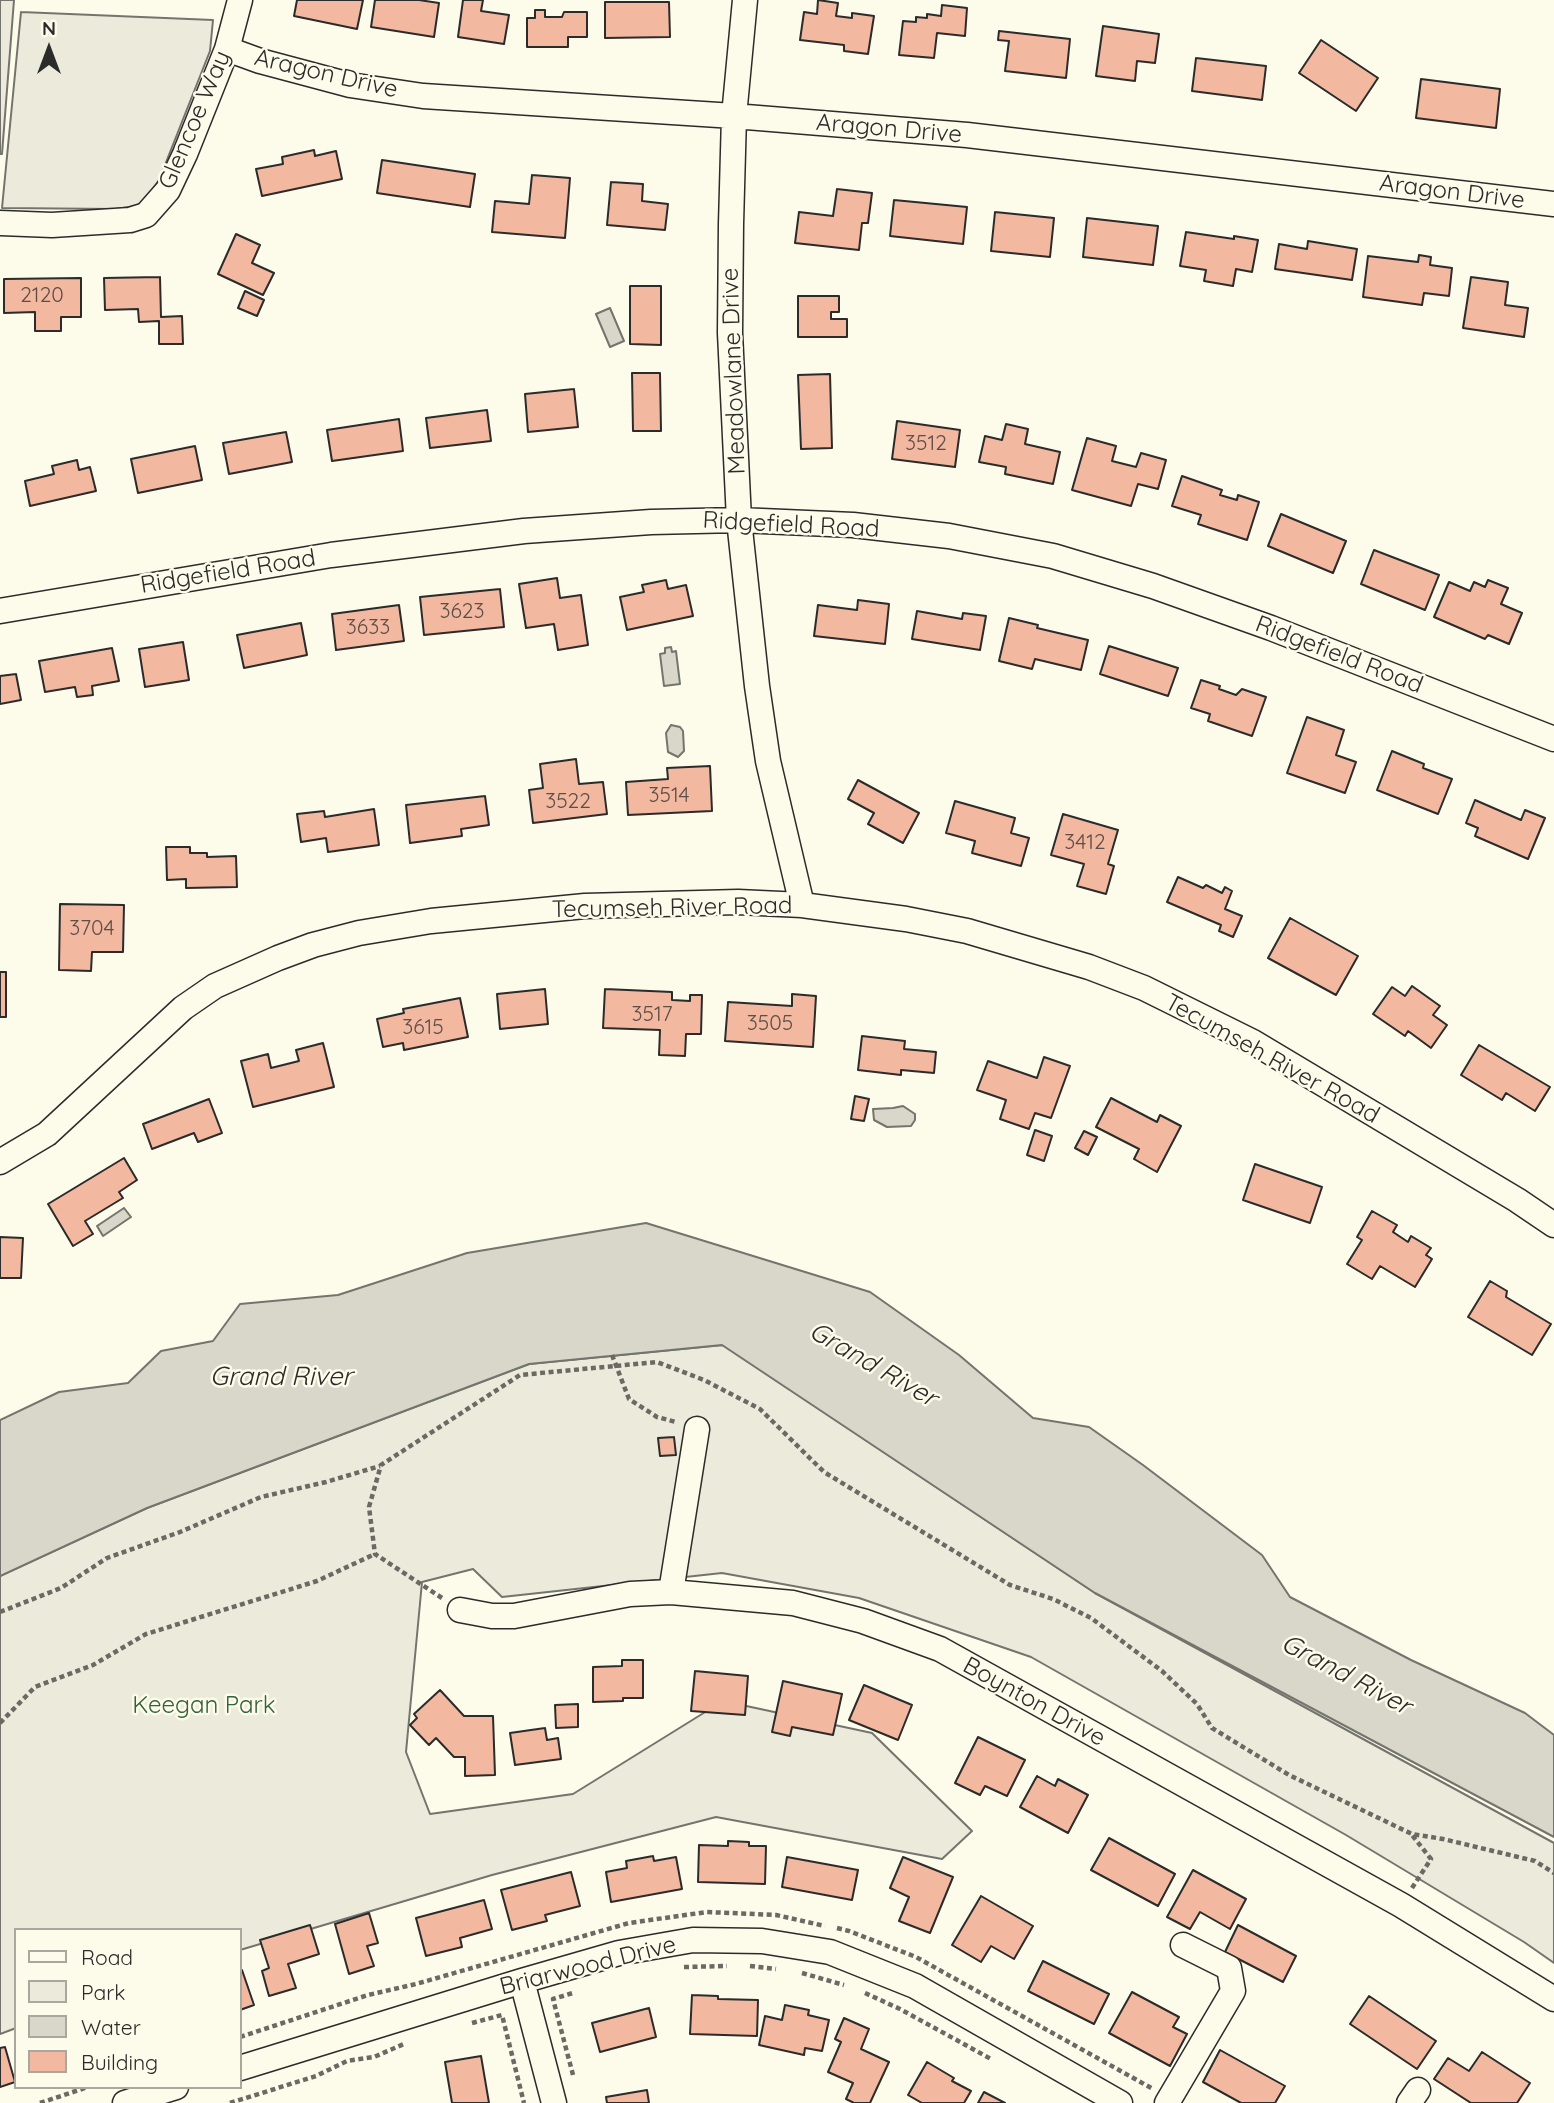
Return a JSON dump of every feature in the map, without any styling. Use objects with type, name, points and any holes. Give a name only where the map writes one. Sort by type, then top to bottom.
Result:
[{"type":"street","name":"Glencoe Way","points":[[0,223],[52,225],[130,220],[146,215],[168,190],[227,49],[240,0]]},
{"type":"street","name":"Meadowlane Drive","points":[[745,0],[734,116],[730,333],[738,520],[768,761],[802,905]]},
{"type":"street","name":"Aragon Drive","points":[[227,49],[260,61],[350,85],[423,96],[734,116],[967,135],[1554,204]]},
{"type":"street","name":"Ridgefield Road","points":[[0,611],[331,555],[524,531],[651,522],[738,520],[853,525],[948,536],[1053,556],[1153,586],[1271,628],[1554,739]]},
{"type":"street","name":"Tecumseh River Road","points":[[0,1162],[47,1134],[183,1008],[215,986],[313,945],[359,933],[431,920],[585,906],[738,902],[802,905],[906,919],[967,931],[1089,967],[1144,988],[1253,1042],[1517,1199],[1554,1225]]},
{"type":"street","points":[[671,1592],[697,1429]]},
{"type":"street","name":"Boynton Drive","points":[[460,1610],[492,1616],[514,1616],[631,1594],[671,1592],[793,1603],[863,1621],[940,1649],[1401,1905],[1554,1999]]},
{"type":"street","name":"Briarwood Drive","points":[[242,2067],[619,1953],[694,1940],[762,1941],[830,1952],[915,1986],[1120,2103]]},
{"type":"street","points":[[1169,2101],[1233,1991],[1228,1968],[1184,1945]]},
{"type":"street","points":[[522,1981],[554,2103]]},
{"type":"street","points":[[125,2103],[170,2089]]},
{"type":"path","points":[[612,1355],[629,1399],[657,1417],[697,1429]]},
{"type":"path","points":[[0,1612],[61,1588],[107,1558],[180,1532],[261,1497],[326,1482],[381,1465],[520,1375],[657,1362],[704,1380],[760,1409],[824,1472],[1010,1585],[1053,1600],[1091,1618],[1162,1671],[1197,1704],[1212,1728],[1289,1775],[1412,1834],[1535,1861],[1554,1873]]},
{"type":"path","points":[[381,1465],[369,1507],[375,1554],[460,1610]]},
{"type":"path","points":[[0,1723],[35,1687],[93,1665],[146,1634],[317,1581],[375,1554]]},
{"type":"path","points":[[1401,1905],[1431,1859],[1412,1834]]},
{"type":"path","points":[[242,2036],[368,1995],[416,1984],[629,1923],[706,1912],[776,1915],[849,1931],[916,1957],[1169,2101]]},
{"type":"path","points":[[745,1965],[784,1970]]},
{"type":"path","points":[[677,1967],[732,1966]]},
{"type":"path","points":[[797,1971],[848,1986]]},
{"type":"path","points":[[859,1990],[900,2009],[998,2063]]},
{"type":"path","points":[[573,2076],[553,1999],[576,1992]]},
{"type":"path","points":[[466,2025],[502,2015],[524,2103]]},
{"type":"path","points":[[230,2103],[316,2076],[347,2061],[374,2057],[407,2042]]},
{"type":"path","points":[[40,2103],[82,2089]]},
{"type":"green space","points":[[21,12],[213,20],[210,51],[159,180],[142,205],[116,209],[2,208]]},
{"type":"green space","name":"Keegan Park","points":[[723,1345],[1095,1593],[1554,1843],[1554,1963],[1524,1942],[1346,1835],[1031,1657],[859,1598],[722,1573],[502,1597],[473,1569],[422,1582],[406,1752],[430,1814],[573,1794],[723,1701],[872,1733],[972,1831],[942,1859],[716,1817],[492,1875],[242,1949],[242,1928],[14,1928],[14,2029],[0,2034],[0,1576],[147,1508],[529,1364]]},
{"type":"shaded area","points":[[0,0],[14,0],[2,154],[0,154]]},
{"type":"water","points":[[610,308],[624,341],[610,347],[596,314]]},
{"type":"water","points":[[671,647],[672,652],[676,651],[680,684],[664,686],[660,654],[665,653],[665,648]]},
{"type":"water","points":[[671,725],[680,727],[683,731],[684,751],[678,757],[668,752],[666,733]]},
{"type":"water","points":[[903,1106],[915,1114],[911,1126],[887,1127],[874,1120],[873,1109]]},
{"type":"water","points":[[124,1208],[131,1217],[103,1236],[97,1226]]},
{"type":"water","name":"Grand River","points":[[646,1223],[870,1292],[959,1355],[1033,1418],[1089,1427],[1143,1465],[1262,1555],[1290,1597],[1411,1660],[1525,1713],[1554,1735],[1554,1837],[1095,1593],[722,1345],[529,1364],[147,1508],[0,1576],[0,1420],[59,1392],[128,1383],[161,1351],[213,1341],[240,1304],[338,1295],[467,1253]]},
{"type":"building","points":[[297,0],[363,0],[357,29],[294,16]]},
{"type":"building","points":[[375,0],[439,3],[434,37],[371,27]]},
{"type":"building","points":[[463,0],[483,0],[481,11],[509,15],[504,44],[458,37]]},
{"type":"building","points":[[818,0],[838,3],[836,16],[852,18],[852,13],[874,16],[868,54],[844,51],[844,45],[800,40],[804,12],[817,14]]},
{"type":"building","points":[[605,2],[669,2],[670,37],[605,38]]},
{"type":"building","points":[[942,5],[967,8],[965,36],[937,33],[934,58],[899,55],[903,21],[916,22],[916,17],[927,18],[927,14],[941,16]]},
{"type":"building","points":[[535,10],[545,10],[545,17],[562,17],[564,12],[587,12],[587,37],[568,37],[568,47],[527,47],[527,18],[535,18]]},
{"type":"building","points":[[1103,26],[1159,34],[1155,63],[1137,61],[1135,81],[1096,76]]},
{"type":"building","points":[[999,31],[1070,39],[1066,78],[1005,71],[1009,41],[998,40]]},
{"type":"building","points":[[1321,40],[1378,78],[1356,111],[1299,73]]},
{"type":"building","points":[[1196,58],[1266,66],[1262,100],[1192,91]]},
{"type":"building","points":[[1421,79],[1500,89],[1496,128],[1416,118]]},
{"type":"building","points":[[314,150],[315,156],[336,151],[342,179],[262,196],[256,169],[283,164],[282,157]]},
{"type":"building","points":[[382,160],[475,174],[470,207],[377,193]]},
{"type":"building","points":[[532,175],[570,178],[565,238],[492,232],[495,201],[529,204]]},
{"type":"building","points":[[611,182],[643,184],[642,201],[668,204],[665,230],[607,225]]},
{"type":"building","points":[[837,189],[872,193],[868,223],[862,223],[859,250],[795,243],[799,212],[833,216]]},
{"type":"building","points":[[894,200],[967,207],[963,244],[890,236]]},
{"type":"building","points":[[995,212],[1054,218],[1050,257],[991,251]]},
{"type":"building","points":[[1087,218],[1158,226],[1153,265],[1083,257]]},
{"type":"building","points":[[1186,232],[1258,240],[1252,272],[1236,269],[1233,286],[1204,281],[1206,270],[1180,266]]},
{"type":"building","points":[[236,234],[260,245],[252,263],[274,273],[263,295],[218,274]]},
{"type":"building","points":[[1308,241],[1357,249],[1352,280],[1275,269],[1279,244],[1307,249]]},
{"type":"building","points":[[1419,255],[1431,257],[1430,265],[1452,268],[1449,296],[1424,293],[1422,305],[1363,297],[1368,256],[1418,262]]},
{"type":"building","points":[[160,277],[161,317],[182,316],[183,344],[159,344],[159,321],[139,322],[138,309],[105,310],[104,278]]},
{"type":"building","points":[[1471,277],[1508,282],[1505,305],[1528,308],[1524,337],[1463,328]]},
{"type":"building","points":[[81,278],[81,317],[61,317],[61,331],[35,331],[35,312],[4,313],[4,279]]},
{"type":"building","points":[[630,286],[661,286],[661,345],[630,344]]},
{"type":"building","points":[[245,291],[264,300],[257,316],[238,308]]},
{"type":"building","points":[[798,296],[839,296],[839,312],[831,312],[831,319],[847,319],[847,337],[798,337]]},
{"type":"building","points":[[632,373],[660,373],[661,431],[633,431]]},
{"type":"building","points":[[830,374],[832,448],[801,449],[798,375]]},
{"type":"building","points":[[574,389],[578,427],[528,432],[525,394]]},
{"type":"building","points":[[487,410],[491,441],[430,448],[426,418]]},
{"type":"building","points":[[399,419],[403,451],[332,461],[327,430]]},
{"type":"building","points":[[897,421],[960,430],[955,467],[892,459]]},
{"type":"building","points":[[1006,424],[1028,429],[1025,444],[1060,452],[1053,484],[1005,474],[1006,467],[979,462],[985,436],[1002,440]]},
{"type":"building","points":[[286,432],[292,462],[229,474],[223,443]]},
{"type":"building","points":[[1087,438],[1116,446],[1112,461],[1136,467],[1141,453],[1166,460],[1158,489],[1138,484],[1131,506],[1072,490]]},
{"type":"building","points":[[195,446],[202,480],[138,493],[131,459]]},
{"type":"building","points":[[77,460],[79,470],[90,467],[96,491],[30,506],[25,481],[54,474],[52,466]]},
{"type":"building","points":[[1182,476],[1222,490],[1220,495],[1237,500],[1238,495],[1259,502],[1247,540],[1198,524],[1201,515],[1172,506]]},
{"type":"building","points":[[1281,514],[1346,541],[1333,573],[1268,546]]},
{"type":"building","points":[[1374,550],[1439,575],[1425,610],[1361,584]]},
{"type":"building","points":[[557,578],[560,598],[581,595],[588,645],[558,650],[554,624],[526,628],[519,584]]},
{"type":"building","points":[[666,580],[668,589],[686,585],[693,616],[627,630],[620,597],[644,592],[642,585]]},
{"type":"building","points":[[1488,580],[1508,588],[1501,604],[1522,613],[1509,644],[1488,635],[1485,639],[1434,617],[1449,582],[1470,591],[1474,582],[1485,587]]},
{"type":"building","points":[[500,589],[504,627],[424,635],[420,597]]},
{"type":"building","points":[[858,600],[889,604],[885,644],[814,636],[818,605],[857,610]]},
{"type":"building","points":[[399,605],[404,641],[336,650],[332,614]]},
{"type":"building","points":[[917,611],[962,619],[963,613],[986,616],[980,650],[912,639]]},
{"type":"building","points":[[1009,618],[1038,625],[1037,628],[1088,640],[1081,670],[1035,659],[1032,669],[999,661]]},
{"type":"building","points":[[301,623],[307,655],[244,668],[237,635]]},
{"type":"building","points":[[183,642],[189,680],[145,687],[139,649]]},
{"type":"building","points":[[1109,646],[1178,668],[1168,696],[1100,674]]},
{"type":"building","points":[[112,648],[119,681],[92,686],[93,695],[77,697],[75,687],[45,692],[39,661]]},
{"type":"building","points":[[16,674],[21,700],[0,704],[0,676]]},
{"type":"building","points":[[1201,680],[1236,695],[1242,689],[1266,697],[1252,736],[1208,721],[1210,714],[1191,708]]},
{"type":"building","points":[[1307,717],[1344,730],[1336,755],[1356,762],[1345,793],[1287,773]]},
{"type":"building","points":[[1392,751],[1424,764],[1423,768],[1452,779],[1438,814],[1377,790]]},
{"type":"building","points":[[576,759],[579,784],[603,782],[607,814],[533,823],[529,790],[543,788],[540,764]]},
{"type":"building","points":[[710,766],[712,811],[628,815],[626,782],[668,779],[667,768]]},
{"type":"building","points":[[858,780],[919,813],[903,843],[868,824],[874,813],[848,799]]},
{"type":"building","points":[[485,796],[489,825],[461,829],[462,836],[410,843],[406,805]]},
{"type":"building","points":[[1475,800],[1521,820],[1525,810],[1545,818],[1528,859],[1475,836],[1478,828],[1466,823]]},
{"type":"building","points":[[955,801],[1015,818],[1011,833],[1029,838],[1021,866],[972,853],[975,841],[946,833]]},
{"type":"building","points":[[374,809],[379,845],[328,852],[326,838],[301,842],[297,814],[324,811],[325,817]]},
{"type":"building","points":[[1063,814],[1118,830],[1108,864],[1114,866],[1106,894],[1077,886],[1084,864],[1051,855]]},
{"type":"building","points":[[166,847],[190,847],[190,853],[207,853],[207,857],[236,856],[237,887],[186,888],[186,879],[167,880]]},
{"type":"building","points":[[1178,877],[1222,893],[1225,887],[1232,891],[1225,909],[1242,916],[1233,937],[1219,931],[1221,925],[1167,902]]},
{"type":"building","points":[[60,904],[124,905],[123,952],[92,952],[91,971],[59,970]]},
{"type":"building","points":[[1290,918],[1358,956],[1336,995],[1268,958]]},
{"type":"building","points":[[0,972],[6,972],[6,1017],[0,1017]]},
{"type":"building","points":[[1412,986],[1440,1006],[1433,1015],[1447,1025],[1431,1048],[1408,1031],[1405,1036],[1373,1014],[1392,987],[1405,996]]},
{"type":"building","points":[[545,989],[548,1024],[500,1029],[497,994]]},
{"type":"building","points":[[605,989],[672,992],[672,1000],[690,1001],[690,995],[702,995],[701,1034],[686,1034],[685,1056],[659,1055],[660,1030],[603,1028]]},
{"type":"building","points":[[792,994],[816,996],[813,1047],[725,1041],[728,1002],[792,1006]]},
{"type":"building","points":[[460,998],[468,1037],[404,1050],[403,1043],[383,1047],[377,1019],[404,1013],[403,1009]]},
{"type":"building","points":[[862,1036],[905,1041],[904,1049],[936,1052],[934,1073],[901,1070],[901,1075],[858,1070]]},
{"type":"building","points":[[323,1043],[334,1087],[253,1107],[241,1061],[268,1054],[271,1068],[299,1061],[296,1050]]},
{"type":"building","points":[[1479,1045],[1550,1087],[1535,1111],[1506,1093],[1502,1100],[1461,1075]]},
{"type":"building","points":[[1044,1057],[1070,1066],[1051,1118],[1035,1113],[1029,1129],[1000,1119],[1006,1100],[977,1090],[988,1061],[1037,1078]]},
{"type":"building","points":[[855,1096],[869,1099],[864,1121],[851,1119]]},
{"type":"building","points":[[1111,1098],[1157,1122],[1160,1115],[1181,1126],[1157,1172],[1134,1159],[1139,1149],[1096,1127]]},
{"type":"building","points":[[209,1099],[222,1133],[198,1142],[194,1133],[152,1149],[143,1124]]},
{"type":"building","points":[[1035,1130],[1052,1136],[1044,1161],[1027,1155]]},
{"type":"building","points":[[1084,1131],[1097,1137],[1088,1155],[1075,1148]]},
{"type":"building","points":[[124,1158],[137,1180],[119,1192],[123,1198],[85,1221],[93,1234],[73,1246],[48,1204]]},
{"type":"building","points":[[1255,1164],[1322,1187],[1310,1223],[1243,1200]]},
{"type":"building","points":[[1372,1211],[1397,1225],[1393,1232],[1408,1242],[1411,1236],[1431,1248],[1426,1255],[1432,1259],[1415,1287],[1380,1266],[1372,1279],[1347,1264],[1362,1240],[1357,1237]]},
{"type":"building","points":[[0,1237],[23,1238],[21,1278],[0,1278]]},
{"type":"building","points":[[1490,1281],[1507,1291],[1506,1297],[1551,1324],[1532,1355],[1468,1317]]},
{"type":"building","points":[[674,1437],[676,1455],[660,1456],[658,1438]]},
{"type":"building","points":[[622,1660],[643,1660],[643,1698],[593,1702],[593,1667],[622,1666]]},
{"type":"building","points":[[695,1671],[748,1676],[745,1715],[691,1711]]},
{"type":"building","points":[[783,1681],[842,1694],[833,1735],[792,1727],[790,1736],[772,1732]]},
{"type":"building","points":[[864,1685],[912,1705],[898,1740],[849,1720]]},
{"type":"building","points":[[440,1690],[464,1716],[493,1716],[495,1775],[465,1776],[465,1757],[454,1757],[436,1738],[429,1745],[410,1725],[417,1718],[414,1714]]},
{"type":"building","points":[[578,1704],[578,1727],[556,1728],[555,1705]]},
{"type":"building","points":[[545,1728],[547,1740],[558,1738],[561,1759],[515,1765],[510,1733]]},
{"type":"building","points":[[978,1737],[1025,1760],[1007,1796],[985,1786],[980,1795],[955,1783]]},
{"type":"building","points":[[1037,1776],[1055,1786],[1058,1779],[1088,1795],[1068,1833],[1020,1807]]},
{"type":"building","points":[[1109,1838],[1175,1874],[1158,1906],[1091,1870]]},
{"type":"building","points":[[728,1841],[749,1842],[749,1846],[766,1846],[765,1884],[698,1882],[699,1845],[728,1846]]},
{"type":"building","points":[[653,1856],[654,1861],[676,1857],[682,1889],[611,1902],[606,1872],[627,1868],[626,1861]]},
{"type":"building","points":[[787,1857],[858,1870],[852,1900],[782,1887]]},
{"type":"building","points":[[903,1857],[953,1877],[930,1933],[899,1921],[909,1897],[890,1888]]},
{"type":"building","points":[[1193,1870],[1246,1899],[1230,1929],[1200,1912],[1190,1929],[1167,1917]]},
{"type":"building","points":[[571,1872],[580,1906],[545,1915],[547,1921],[512,1930],[501,1890]]},
{"type":"building","points":[[981,1896],[1033,1926],[1014,1959],[991,1946],[981,1962],[952,1945]]},
{"type":"building","points":[[484,1900],[492,1929],[460,1938],[462,1947],[426,1956],[416,1918]]},
{"type":"building","points":[[369,1913],[378,1943],[367,1946],[374,1966],[349,1974],[335,1924]]},
{"type":"building","points":[[310,1925],[319,1954],[288,1964],[296,1988],[269,1996],[262,1971],[269,1968],[260,1940]]},
{"type":"building","points":[[1238,1925],[1296,1956],[1283,1982],[1225,1952]]},
{"type":"building","points":[[1043,1961],[1109,1994],[1094,2024],[1028,1991]]},
{"type":"building","points":[[242,1970],[254,2005],[242,2009]]},
{"type":"building","points":[[1132,1992],[1179,2017],[1173,2027],[1187,2034],[1170,2066],[1109,2033]]},
{"type":"building","points":[[692,1995],[758,2000],[757,2036],[690,2034]]},
{"type":"building","points":[[1369,1996],[1436,2041],[1417,2069],[1350,2024]]},
{"type":"building","points":[[785,2005],[809,2010],[808,2015],[829,2020],[822,2051],[805,2048],[804,2055],[759,2045],[765,2016],[782,2020]]},
{"type":"building","points":[[649,2008],[656,2037],[600,2052],[592,2023]]},
{"type":"building","points":[[844,2018],[869,2029],[861,2049],[889,2062],[870,2103],[854,2103],[846,2099],[853,2083],[828,2072],[841,2042],[835,2039]]},
{"type":"building","points":[[5,2047],[14,2082],[0,2087],[0,2048]]},
{"type":"building","points":[[1220,2050],[1285,2086],[1275,2103],[1241,2103],[1203,2082]]},
{"type":"building","points":[[1482,2052],[1530,2083],[1517,2103],[1471,2103],[1434,2079],[1448,2058],[1469,2071]]},
{"type":"building","points":[[481,2056],[489,2103],[452,2103],[445,2062]]},
{"type":"building","points":[[927,2062],[954,2078],[952,2081],[971,2091],[964,2103],[922,2103],[908,2095]]},
{"type":"building","points":[[647,2090],[649,2103],[607,2103],[606,2097]]},
{"type":"building","points":[[984,2092],[1005,2103],[978,2103]]}]
